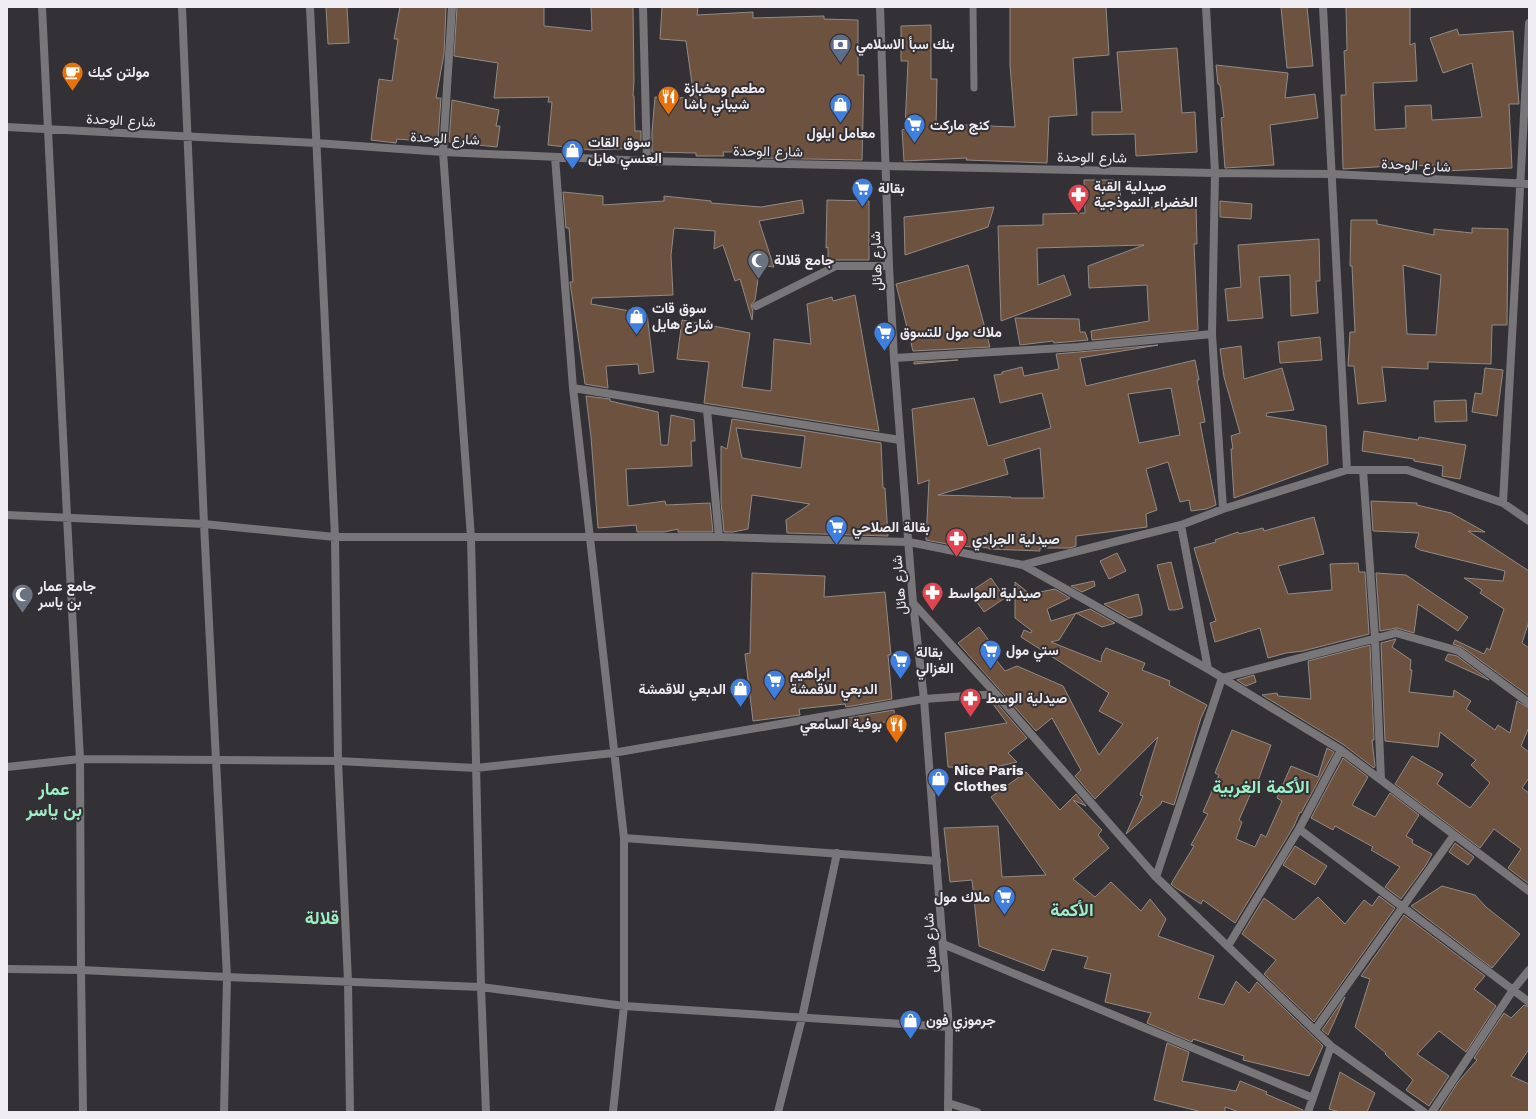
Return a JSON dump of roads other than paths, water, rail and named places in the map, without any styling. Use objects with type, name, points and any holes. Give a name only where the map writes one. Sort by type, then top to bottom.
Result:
[{"type":"street","points":[[42,7],[80,759],[83,1112]]},
{"type":"street","points":[[182,7],[204,524],[226,978],[224,1112]]},
{"type":"street","points":[[310,7],[335,537],[338,762],[348,981],[350,1112]]},
{"type":"street","points":[[452,7],[443,152],[471,538],[481,987],[486,1112]]},
{"type":"street","points":[[643,7],[647,161]]},
{"type":"street","name":"شارع هائل","points":[[880,7],[885,166],[894,358],[913,602],[924,699],[949,1027],[948,1112]]},
{"type":"street","points":[[1206,7],[1215,173],[1212,334],[1223,509]]},
{"type":"street","points":[[1323,7],[1347,470]]},
{"type":"street","points":[[1503,503],[1529,23]]},
{"type":"street","name":"شارع الوحدة","points":[[7,127],[316,143],[443,152],[647,161],[1215,173],[1332,174],[1529,184]]},
{"type":"street","points":[[555,157],[573,388],[613,753],[624,838],[624,1006],[613,1112]]},
{"type":"street","points":[[756,306],[836,266],[889,266]]},
{"type":"street","points":[[894,358],[1078,347],[1212,334]]},
{"type":"street","points":[[573,388],[900,440]]},
{"type":"street","points":[[707,410],[719,537]]},
{"type":"street","points":[[1023,565],[1181,525],[1223,509],[1347,470],[1407,470],[1503,503],[1529,521]]},
{"type":"street","points":[[1363,470],[1375,638],[1381,780]]},
{"type":"street","points":[[7,515],[204,524],[335,537],[719,537],[908,542],[1023,565],[1208,669],[1341,750],[1529,891]]},
{"type":"street","points":[[1181,525],[1208,669]]},
{"type":"street","points":[[913,602],[996,694],[1156,877],[1331,1046],[1424,1112]]},
{"type":"street","points":[[1222,678],[1396,633],[1459,651],[1529,704]]},
{"type":"street","points":[[1156,877],[1222,678]]},
{"type":"street","points":[[7,767],[80,759],[338,762],[476,768],[613,753],[924,699],[996,694]]},
{"type":"street","points":[[1228,946],[1299,829],[1341,750]]},
{"type":"street","points":[[1299,829],[1529,1002]]},
{"type":"street","points":[[1315,1030],[1454,835]]},
{"type":"street","points":[[624,838],[936,861]]},
{"type":"street","points":[[778,1112],[802,1018],[837,853]]},
{"type":"street","points":[[943,944],[1312,1098]]},
{"type":"street","points":[[7,969],[81,970],[226,978],[348,981],[481,987],[624,1006],[949,1027]]},
{"type":"street","points":[[1432,1112],[1513,990],[1529,970]]},
{"type":"street","points":[[1308,1112],[1331,1046]]},
{"type":"street","points":[[948,1103],[977,1112]]},
{"type":"lane","points":[[973,7],[974,88]]},
{"type":"place","name":"بنك سبأ الاسلامي","points":[[841,64]]},
{"type":"place","name":"مولتن كيك","points":[[72,92]]},
{"type":"place","name":"مطعم ومخبازة شيباني باشا","points":[[669,116]]},
{"type":"place","name":"معامل ايلول","points":[[841,124]]},
{"type":"place","name":"كنج ماركت","points":[[914,144]]},
{"type":"place","name":"سوق القات العنسي هايل","points":[[573,170]]},
{"type":"place","name":"بقالة","points":[[862,208]]},
{"type":"place","name":"صيدلية القبة الخضراء النموذجية","points":[[1079,214]]},
{"type":"place","name":"جامع قلالة","points":[[758,280]]},
{"type":"place","name":"سوق قات شارع هايل","points":[[637,336]]},
{"type":"place","name":"ملاك مول للتسوق","points":[[884,352]]},
{"type":"place","name":"بقالة الصلاحي","points":[[836,546]]},
{"type":"place","name":"صيدلية الجرادي","points":[[957,558]]},
{"type":"place","name":"صيدلية المواسط","points":[[933,612]]},
{"type":"place","name":"جامع عمار بن ياسر","points":[[23,614]]},
{"type":"place","name":"ستي مول","points":[[991,670]]},
{"type":"place","name":"بقالة الغزالي","points":[[901,680]]},
{"type":"place","name":"ابراهيم الدبعي للاقمشة","points":[[774,700]]},
{"type":"place","name":"الدبعي للاقمشة","points":[[741,708]]},
{"type":"place","name":"صيدلية الوسط","points":[[971,718]]},
{"type":"place","name":"بوفية السامعي","points":[[897,744]]},
{"type":"place","name":"Nice Paris Clothes","points":[[938,798]]},
{"type":"place","name":"ملاك مول","points":[[1005,916]]},
{"type":"place","name":"جرموزي فون","points":[[910,1040]]},
{"type":"district","name":"الأكمة الغربية","points":[[1261,786]]},
{"type":"district","name":"عمار بن ياسر","points":[[54,798]]},
{"type":"district","name":"الأكمة","points":[[1072,909]]},
{"type":"district","name":"قلالة","points":[[322,917]]}]
